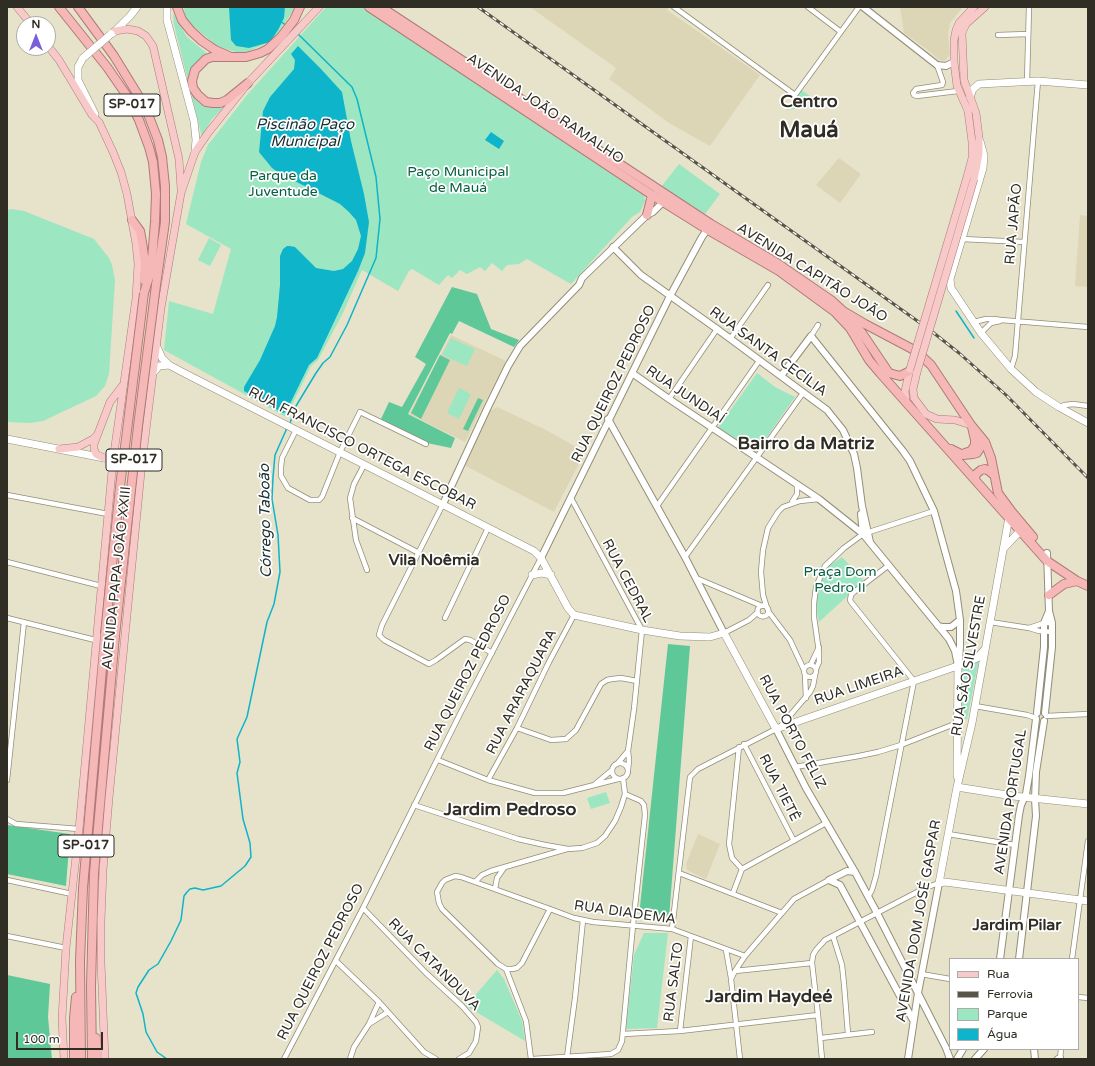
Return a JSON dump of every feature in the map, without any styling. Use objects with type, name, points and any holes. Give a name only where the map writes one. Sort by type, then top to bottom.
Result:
[{"type":"highway","name":"AVENIDA PAPA JOÃO XXIII","points":[[59,7],[107,67],[127,96],[139,120],[149,148],[153,162],[156,194],[151,265],[144,292],[120,487],[85,855],[81,921],[81,1059]]},
{"type":"highway","name":"AVENIDA PAPA JOÃO XXIII","points":[[78,7],[114,56],[148,114],[158,140],[162,157],[165,194],[164,222],[138,426],[115,636],[94,873],[91,986],[92,1059]]},
{"type":"highway","points":[[177,7],[182,20],[196,36],[215,50],[232,57]]},
{"type":"highway","points":[[248,83],[227,100],[220,103],[213,103],[206,102],[198,95],[193,88],[192,81],[195,70],[202,62],[209,58],[246,57],[260,53],[283,40],[300,7]]},
{"type":"highway","name":"AVENIDA JOÃO RAMALHO","points":[[369,7],[652,195],[666,199],[693,213],[709,227]]},
{"type":"highway","name":"AVENIDA JOÃO RAMALHO","points":[[381,7],[709,227]]},
{"type":"highway","points":[[647,215],[652,195]]},
{"type":"highway","points":[[132,220],[140,231],[142,242],[144,292]]},
{"type":"highway","name":"AVENIDA CAPITÃO JOÃO","points":[[709,227],[777,263],[831,300],[843,311],[910,347],[924,358],[937,373],[971,425],[979,433],[988,449],[1000,496],[1047,557],[1088,580]]},
{"type":"highway","name":"AVENIDA CAPITÃO JOÃO","points":[[709,227],[779,271],[835,312],[850,328],[869,360],[1020,531],[1047,557],[1077,581],[1088,586]]},
{"type":"highway","points":[[843,311],[862,333],[889,374],[900,376],[912,371]]},
{"type":"highway","points":[[958,453],[967,453],[971,451],[975,445],[974,432],[971,425]]},
{"type":"highway","points":[[943,444],[958,453],[968,456],[977,453],[981,446],[979,433]]},
{"type":"highway","points":[[975,479],[976,474],[985,469],[990,470],[994,475]]},
{"type":"highway","points":[[1048,595],[1064,584],[1077,581]]},
{"type":"highway","points":[[74,1059],[75,1003],[80,985]]},
{"type":"highway","points":[[91,986],[95,1013],[98,1059]]},
{"type":"main road","points":[[17,7],[24,16]]},
{"type":"main road","points":[[99,122],[78,80],[78,67],[83,58],[130,16],[137,7]]},
{"type":"main road","points":[[167,7],[167,20],[194,121],[196,152]]},
{"type":"main road","name":"AVENIDA PAPA JOÃO XXIII","points":[[105,1059],[101,963],[103,870],[133,543],[142,462],[156,345],[181,194],[196,152],[217,121],[283,40],[304,23],[319,7]]},
{"type":"main road","points":[[971,178],[972,142],[968,111],[958,90],[954,62],[954,40],[959,23],[974,7]]},
{"type":"main road","points":[[985,7],[966,24],[962,33],[963,74],[965,85],[976,114],[984,161],[950,279],[950,284],[953,293],[981,333],[1011,369],[1036,392],[1088,424]]},
{"type":"main road","points":[[113,32],[127,29],[138,31],[146,36],[153,46],[179,159],[181,194]]},
{"type":"main road","name":"AVENIDA PAPA JOÃO XXIII","points":[[56,56],[92,115],[99,122],[121,172],[132,220],[138,264],[113,460],[95,640],[79,829],[66,948],[62,1018],[64,1059]]},
{"type":"main road","points":[[970,97],[973,89],[979,84],[1038,81],[1088,85]]},
{"type":"main road","points":[[906,402],[905,391],[979,154],[979,137]]},
{"type":"main road","name":"RUA FRANCISCO ORTEGA ESCOBAR","points":[[156,345],[161,357],[169,365],[528,548],[541,558]]},
{"type":"main road","points":[[153,373],[159,366],[169,365]]},
{"type":"main road","points":[[912,371],[914,398],[926,414],[936,419],[955,420],[971,425]]},
{"type":"main road","points":[[104,458],[96,454],[94,448],[110,402],[123,384]]},
{"type":"main road","points":[[59,449],[78,447],[93,440],[98,434]]},
{"type":"main road","points":[[7,439],[113,460],[142,462]]},
{"type":"main road","name":"RUA SÃO SILVESTRE","points":[[957,787],[972,723],[980,661],[990,622],[1004,548],[1008,517]]},
{"type":"main road","points":[[1004,548],[1020,531]]},
{"type":"main road","points":[[541,558],[568,608],[574,615],[671,635],[710,637],[724,633]]},
{"type":"main road","points":[[532,575],[551,575]]},
{"type":"main road","name":"RUA PORTO FELIZ","points":[[724,633],[778,728]]},
{"type":"main road","name":"RUA LIMEIRA","points":[[778,728],[958,666],[980,661]]},
{"type":"main road","points":[[958,666],[957,787],[1024,797],[1088,804]]},
{"type":"main road","points":[[957,725],[972,723]]},
{"type":"main road","name":"AVENIDA DOM JOSÉ GASPAR","points":[[938,883],[957,787]]},
{"type":"main road","points":[[938,883],[945,882],[1088,901]]},
{"type":"street","points":[[675,7],[795,95],[859,7]]},
{"type":"street","points":[[808,7],[841,32]]},
{"type":"street","points":[[863,7],[937,65],[944,82],[942,85],[916,89],[913,93],[914,95],[917,96],[958,90]]},
{"type":"street","points":[[1027,82],[1029,7]]},
{"type":"street","points":[[998,35],[1028,34]]},
{"type":"street","points":[[937,65],[946,66],[954,62]]},
{"type":"street","name":"RUA JAPÃO","points":[[1011,369],[1014,356],[1038,81]]},
{"type":"street","points":[[492,653],[470,640],[464,640],[429,664],[381,638],[379,632],[443,504],[514,355],[528,338],[579,285],[582,278],[647,215],[653,212],[666,199]]},
{"type":"street","name":"RUA QUEIROZ PEDROSO","points":[[284,1059],[336,961],[438,760],[460,712],[541,558],[608,419],[670,296],[709,227]]},
{"type":"street","points":[[962,239],[1024,242]]},
{"type":"street","name":"RUA SANTA CECÍLIA","points":[[613,247],[641,275],[730,338],[827,410],[843,430],[854,454],[865,533]]},
{"type":"street","points":[[730,338],[768,285]]},
{"type":"street","points":[[974,322],[986,319],[1088,327]]},
{"type":"street","points":[[981,333],[991,323],[1001,320]]},
{"type":"street","points":[[781,376],[818,325]]},
{"type":"street","points":[[669,399],[717,329]]},
{"type":"street","points":[[811,336],[903,451],[934,511],[956,591],[960,620],[958,666]]},
{"type":"street","points":[[657,506],[711,427],[760,360]]},
{"type":"street","name":"RUA JUNDIAÍ","points":[[632,372],[669,399],[819,499],[843,519],[865,533],[871,543],[952,644],[958,666]]},
{"type":"street","points":[[685,557],[803,393]]},
{"type":"street","points":[[1060,407],[1073,404],[1088,406]]},
{"type":"street","points":[[294,429],[282,458],[282,476],[288,488],[310,500],[319,500],[322,497],[340,452],[360,412],[426,444]]},
{"type":"street","name":"RUA PORTO FELIZ","points":[[608,419],[685,557],[724,633]]},
{"type":"street","points":[[364,464],[351,491],[350,498],[356,540],[367,570]]},
{"type":"street","points":[[791,504],[797,494],[797,484]]},
{"type":"street","points":[[7,495],[108,514]]},
{"type":"street","name":"RUA CEDRAL","points":[[571,498],[642,630],[628,751],[628,770]]},
{"type":"street","points":[[815,675],[809,677],[804,673],[799,658],[790,640],[768,609],[762,584],[761,572],[763,550],[768,528],[773,519],[783,508],[791,504],[800,501],[819,499]]},
{"type":"street","name":"RUA SANTA CECÍLIA","points":[[862,506],[861,519],[865,533]]},
{"type":"street","points":[[778,728],[806,698],[812,688],[819,657],[819,647],[813,608],[814,594],[818,578],[822,570],[844,548],[865,533],[934,511]]},
{"type":"street","points":[[352,518],[419,553]]},
{"type":"street","points":[[843,519],[861,519]]},
{"type":"street","points":[[445,618],[488,528]]},
{"type":"street","name":"AVENIDA PORTUGAL","points":[[1019,958],[1036,816],[1035,798],[1037,761],[1045,716],[1052,647],[1052,623],[1049,611],[1047,557]]},
{"type":"street","points":[[7,562],[100,586]]},
{"type":"street","points":[[868,897],[872,890],[876,876],[914,681],[850,600],[851,595],[854,592],[889,565]]},
{"type":"street","points":[[696,578],[768,609]]},
{"type":"street","points":[[748,600],[760,614],[778,623]]},
{"type":"street","points":[[760,614],[759,608],[762,606]]},
{"type":"street","points":[[724,633],[760,614],[768,614],[768,609]]},
{"type":"street","name":"AVENIDA PORTUGAL","points":[[1000,958],[1020,809],[1029,776],[1044,647],[1044,623],[1049,611]]},
{"type":"street","name":"RUA ARARAQUARA","points":[[488,780],[574,615]]},
{"type":"street","points":[[7,618],[95,640]]},
{"type":"street","points":[[938,626],[951,627],[960,620]]},
{"type":"street","points":[[7,780],[24,622]]},
{"type":"street","points":[[990,622],[1029,628],[1044,632],[1052,632]]},
{"type":"street","points":[[1029,628],[1044,623],[1052,623]]},
{"type":"street","points":[[806,698],[804,673],[805,666],[810,664],[819,647]]},
{"type":"street","points":[[799,658],[816,669]]},
{"type":"street","points":[[516,728],[551,740],[566,739],[576,730],[602,684],[607,680],[621,678],[637,681]]},
{"type":"street","points":[[975,706],[1036,716]]},
{"type":"street","points":[[1036,716],[1040,711],[1045,716]]},
{"type":"street","points":[[1036,716],[1039,722],[1045,716],[1088,714]]},
{"type":"street","points":[[795,767],[859,756],[901,745],[952,725],[957,725]]},
{"type":"street","name":"RUA PORTO FELIZ","points":[[778,728],[795,767],[855,872],[948,1048],[950,1059]]},
{"type":"street","name":"RUA LIMEIRA","points":[[679,873],[690,777],[698,769],[744,744],[778,728]]},
{"type":"street","name":"RUA TIETÊ","points":[[744,744],[794,841]]},
{"type":"street","points":[[739,747],[729,844],[732,858],[742,869]]},
{"type":"street","points":[[594,785],[612,770],[628,751]]},
{"type":"street","points":[[438,760],[488,780],[525,792],[546,794],[563,793],[620,779],[626,776],[628,770],[624,764],[617,764]]},
{"type":"street","points":[[475,882],[491,871],[568,849],[582,848],[596,843],[605,836],[622,807],[625,794],[620,779],[614,776],[612,770]]},
{"type":"street","points":[[550,909],[522,964],[517,968],[506,969],[526,1021],[532,1059],[611,1054],[616,1052],[620,1047],[623,1034],[645,809],[641,801],[625,794]]},
{"type":"street","points":[[414,806],[518,839],[568,849]]},
{"type":"street","points":[[7,819],[16,824],[79,829]]},
{"type":"street","points":[[733,893],[742,869],[826,823]]},
{"type":"street","points":[[948,834],[1015,845]]},
{"type":"street","points":[[1072,958],[1088,841]]},
{"type":"street","points":[[840,885],[848,860]]},
{"type":"street","points":[[495,889],[497,878],[504,868]]},
{"type":"street","points":[[731,979],[744,956],[799,896],[845,872],[855,872]]},
{"type":"street","points":[[672,929],[679,873],[782,913]]},
{"type":"street","name":"RUA DIADEMA","points":[[506,969],[498,964],[442,909],[437,892],[445,880],[455,876],[461,877],[582,920],[672,929],[744,956]]},
{"type":"street","points":[[7,880],[72,894]]},
{"type":"street","points":[[829,880],[840,885],[913,1020]]},
{"type":"street","points":[[822,1059],[812,963],[813,955],[816,950],[825,940],[930,885],[938,883]]},
{"type":"street","name":"AVENIDA DOM JOSÉ GASPAR","points":[[908,1059],[913,1020],[938,883]]},
{"type":"street","name":"RUA CATANDUVA","points":[[362,908],[426,973],[462,1006],[476,1022],[478,1027],[476,1041],[469,1053],[459,1059]]},
{"type":"street","points":[[567,1057],[575,998],[582,920]]},
{"type":"street","points":[[7,936],[66,948]]},
{"type":"street","name":"RUA SALTO","points":[[680,1031],[691,936]]},
{"type":"street","points":[[833,936],[842,965],[848,1034]]},
{"type":"street","points":[[726,950],[737,1025],[740,1059]]},
{"type":"street","points":[[336,961],[379,1002],[424,1052],[436,1059]]},
{"type":"street","points":[[735,971],[812,963]]},
{"type":"street","points":[[921,974],[949,979]]},
{"type":"street","points":[[350,1059],[354,1047],[369,1024],[379,1002]]},
{"type":"street","points":[[369,1024],[388,1012]]},
{"type":"street","points":[[623,1034],[680,1031],[818,1015]]},
{"type":"street","points":[[820,1038],[872,1032]]},
{"type":"street","points":[[957,1059],[963,1050]]},
{"type":"street","points":[[975,1059],[983,1050]]},
{"type":"shaded area","points":[[530,7],[669,7],[667,10],[760,75],[710,146],[669,123],[609,79],[616,68]]},
{"type":"shaded area","points":[[900,7],[963,7],[950,23],[948,34],[950,54],[945,61],[939,60],[904,33]]},
{"type":"shaded area","points":[[839,158],[861,174],[840,203],[816,185]]},
{"type":"shaded area","points":[[1080,215],[1088,216],[1088,287],[1075,286]]},
{"type":"shaded area","points":[[451,335],[506,361],[465,442],[409,414]]},
{"type":"shaded area","points":[[497,407],[546,430],[585,452],[554,512],[464,465],[488,412]]},
{"type":"shaded area","points":[[698,834],[720,844],[706,879],[687,870],[686,864]]},
{"type":"green space","points":[[184,7],[296,7],[272,41],[242,54],[217,46],[185,19]]},
{"type":"green space","points":[[326,7],[362,7],[644,196],[645,201],[640,212],[632,217],[571,284],[527,259],[519,264],[507,265],[502,271],[492,263],[485,271],[480,267],[467,274],[460,270],[452,278],[448,275],[439,285],[412,269],[409,271],[398,291],[362,270],[343,313],[318,360],[311,366],[286,417],[164,350],[169,301],[213,314],[231,249],[186,224],[201,162],[208,145],[247,95]]},
{"type":"green space","points":[[173,13],[187,37],[209,55],[197,62],[190,74],[192,94],[203,106],[213,108],[226,105],[212,119],[202,137],[174,25]]},
{"type":"green space","points":[[801,90],[824,105],[786,110]]},
{"type":"green space","points":[[679,164],[720,194],[705,214],[661,187]]},
{"type":"green space","points":[[12,209],[24,211],[94,239],[109,258],[115,280],[109,374],[105,386],[96,396],[43,421],[30,423],[7,422],[7,210]]},
{"type":"green space","points":[[209,238],[221,245],[210,266],[198,260]]},
{"type":"green space","points":[[452,287],[477,294],[491,329],[519,340],[514,347],[459,321],[452,334],[450,333],[408,414],[455,438],[451,448],[427,443],[381,419],[389,402],[402,407],[426,364],[415,357]]},
{"type":"green space","points":[[451,338],[475,349],[467,366],[442,355]]},
{"type":"green space","points":[[440,355],[450,360],[421,419],[411,413]]},
{"type":"green space","points":[[757,373],[775,387],[795,397],[755,454],[717,429]]},
{"type":"green space","points":[[459,388],[471,394],[459,419],[447,413]]},
{"type":"green space","points":[[478,398],[483,400],[468,431],[463,429]]},
{"type":"green space","name":"Praça Dom Pedro II","points":[[842,557],[864,581],[819,622],[815,603],[826,568]]},
{"type":"green space","points":[[668,644],[690,646],[669,918],[659,918],[639,916]]},
{"type":"green space","points":[[979,660],[967,719],[960,720],[961,667]]},
{"type":"green space","points":[[606,792],[610,803],[591,809],[587,798]]},
{"type":"green space","points":[[7,825],[70,834],[66,886],[7,874]]},
{"type":"green space","points":[[644,933],[668,933],[657,1028],[626,1029],[634,955]]},
{"type":"green space","points":[[497,970],[504,979],[522,1021],[525,1041],[466,1006]]},
{"type":"green space","points":[[7,975],[50,984],[48,1017],[52,1059],[7,1059]]},
{"type":"water","points":[[229,7],[285,7],[284,18],[270,42],[249,48],[236,46],[231,40]]},
{"type":"water","name":"Piscinão Paço Municipal","points":[[298,46],[342,92],[369,222],[365,253],[358,271],[317,358],[309,365],[286,412],[283,413],[244,391],[244,387],[260,360],[275,326],[280,285],[280,256],[283,249],[287,246],[295,247],[316,268],[334,271],[343,269],[352,261],[358,249],[361,236],[356,220],[340,204],[279,173],[272,168],[259,152],[263,111],[270,97],[294,69],[295,60],[291,54]]},
{"type":"water","points":[[491,132],[504,141],[499,149],[485,140]]},
{"type":"waterway","name":"Córrego Taboão","points":[[280,21],[287,26]]},
{"type":"waterway","name":"Córrego Taboão","points":[[290,423],[296,406],[316,373],[323,363],[330,357],[347,325],[376,258],[380,219],[376,177],[357,99],[352,87],[298,34]]},
{"type":"waterway","points":[[956,311],[974,338]]},
{"type":"waterway","name":"Córrego Taboão","points":[[167,1059],[157,1052],[146,1032],[143,1014],[136,993],[138,987],[149,970],[158,964],[171,941],[181,920],[184,896],[187,892],[190,889],[195,888],[203,890],[221,886],[245,866],[251,857],[250,843],[243,819],[237,773],[240,762],[237,739],[247,717],[267,622],[274,604],[280,572],[278,535],[272,499],[273,477],[275,455],[287,428]]},
{"type":"railway","points":[[478,7],[930,330],[959,353],[1006,395],[1088,478]]},
{"type":"district","name":"Centro","points":[[809,102]]},
{"type":"district","name":"Mauá","points":[[809,131]]},
{"type":"district","name":"Bairro da Matriz","points":[[806,444]]},
{"type":"district","name":"Vila Noêmia","points":[[434,561]]},
{"type":"district","name":"Jardim Pedroso","points":[[510,810]]},
{"type":"district","name":"Jardim Pilar","points":[[1017,926]]},
{"type":"district","name":"Jardim Haydeé","points":[[769,997]]},
{"type":"park label","name":"Paço Municipal de Mauá","points":[[458,180]]},
{"type":"park label","name":"Parque da Juventude","points":[[283,184]]}]
